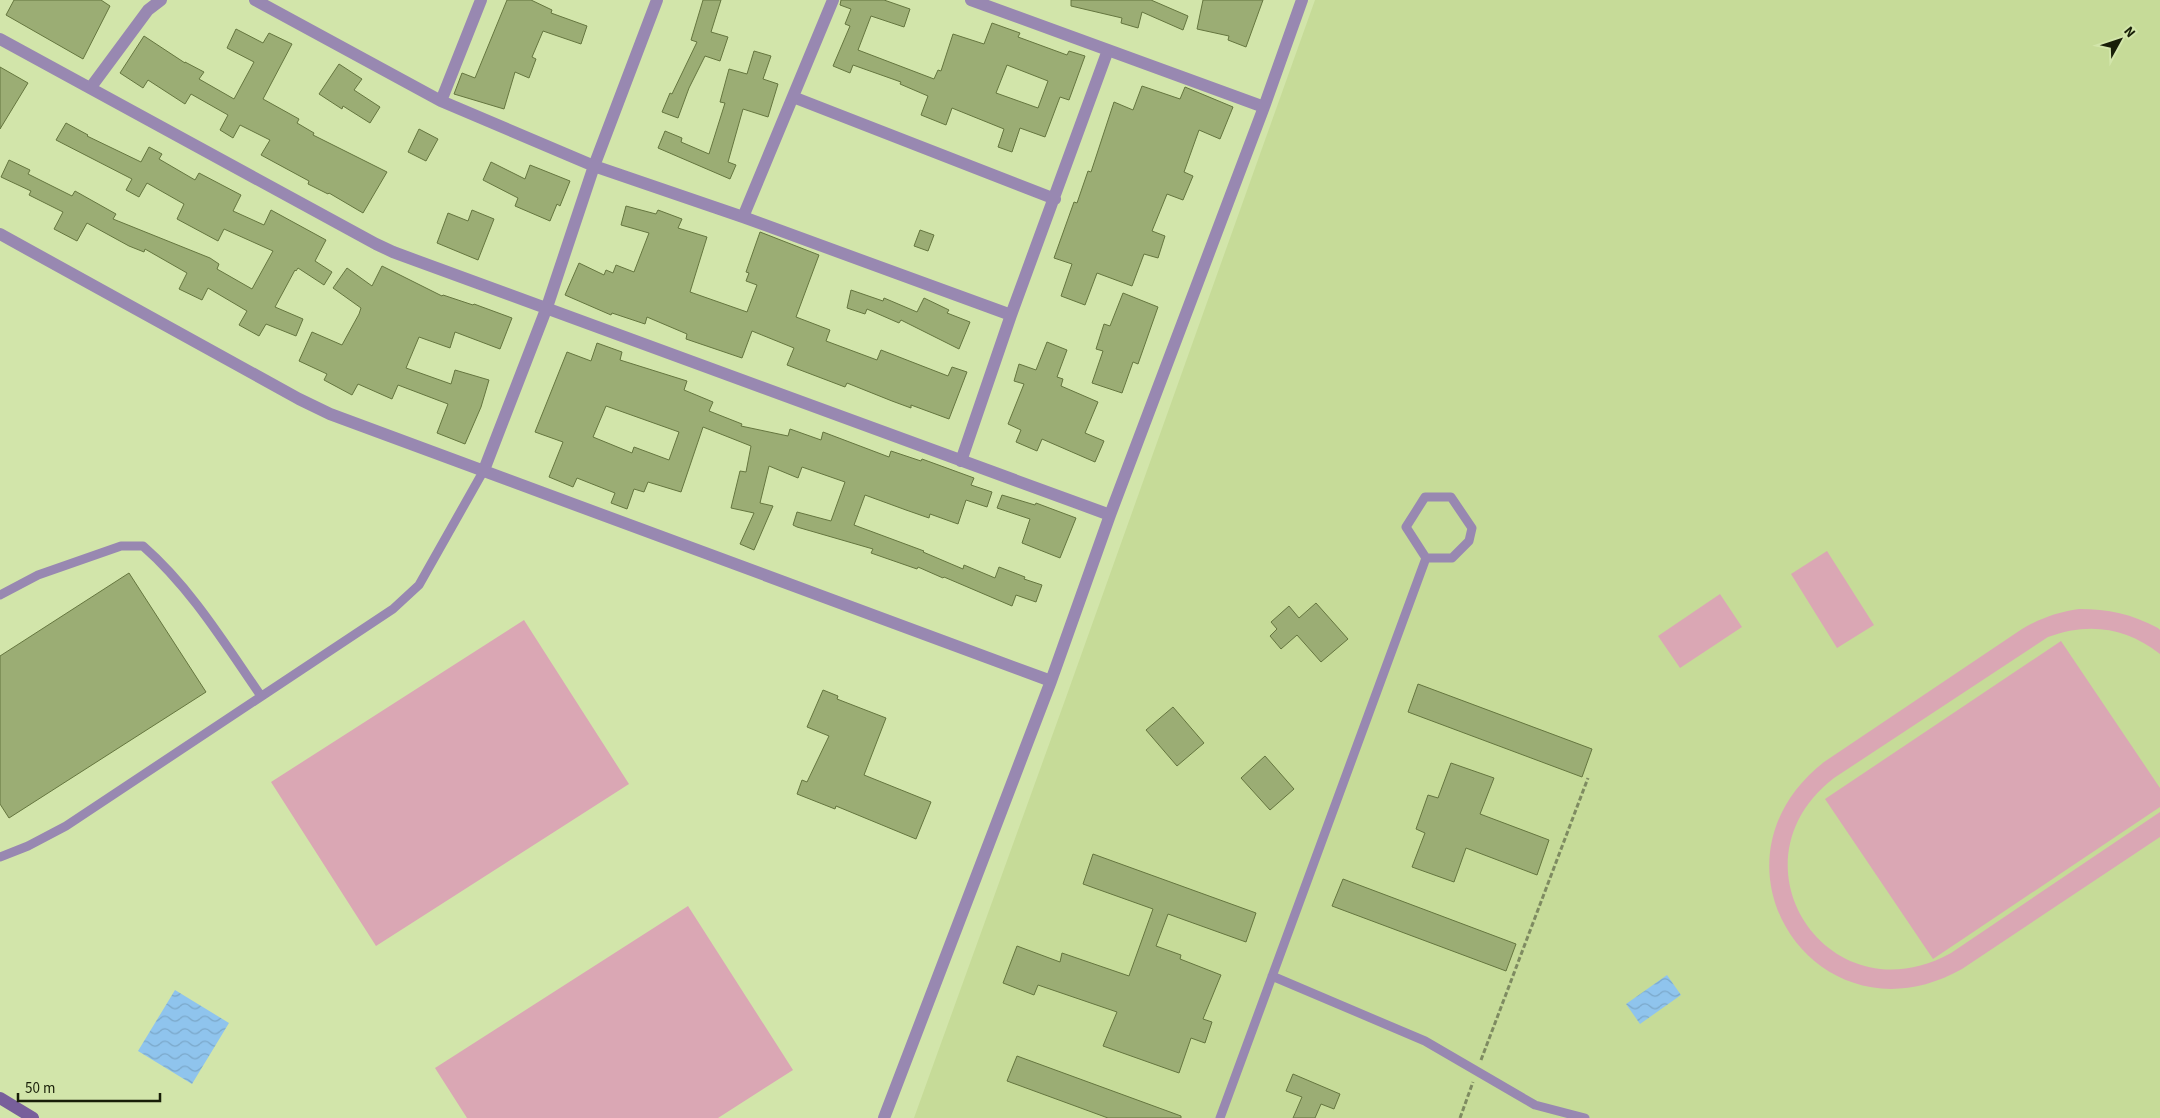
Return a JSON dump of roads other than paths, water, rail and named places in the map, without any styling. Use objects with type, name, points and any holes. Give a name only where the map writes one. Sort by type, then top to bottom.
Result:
[{"type":"street","points":[[91,87],[148,10],[161,0]]},
{"type":"street","points":[[255,0],[441,101],[594,166],[743,217],[1011,315]]},
{"type":"street","points":[[441,101],[480,0]]},
{"type":"street","points":[[484,470],[547,307],[594,166],[657,0]]},
{"type":"street","points":[[743,217],[833,0]]},
{"type":"street","points":[[971,0],[1264,108]]},
{"type":"street","points":[[884,1118],[1051,681],[1110,515],[1264,108],[1302,0]]},
{"type":"street","points":[[0,39],[376,244],[413,260],[547,307],[1110,515]]},
{"type":"street","points":[[961,460],[1011,315],[1108,50]]},
{"type":"street","points":[[793,98],[1055,199]]},
{"type":"street","points":[[0,234],[316,407],[1051,681]]},
{"type":"street","points":[[0,1098],[33,1118]]},
{"type":"lane","points":[[0,857],[28,846],[66,826],[393,608],[419,585],[484,470]]},
{"type":"lane","points":[[1426,497],[1451,497],[1472,528],[1469,540],[1452,558],[1426,558],[1406,527],[1426,497]]},
{"type":"lane","points":[[0,595],[38,575],[121,546],[143,546],[167,567],[210,623],[261,696]]},
{"type":"lane","points":[[1220,1118],[1426,558]]},
{"type":"lane","points":[[1272,976],[1425,1041],[1535,1105],[1585,1118]]},
{"type":"water","points":[[1667,975],[1681,995],[1640,1024],[1626,1004]]},
{"type":"water","points":[[175,990],[229,1023],[192,1084],[138,1051]]}]
